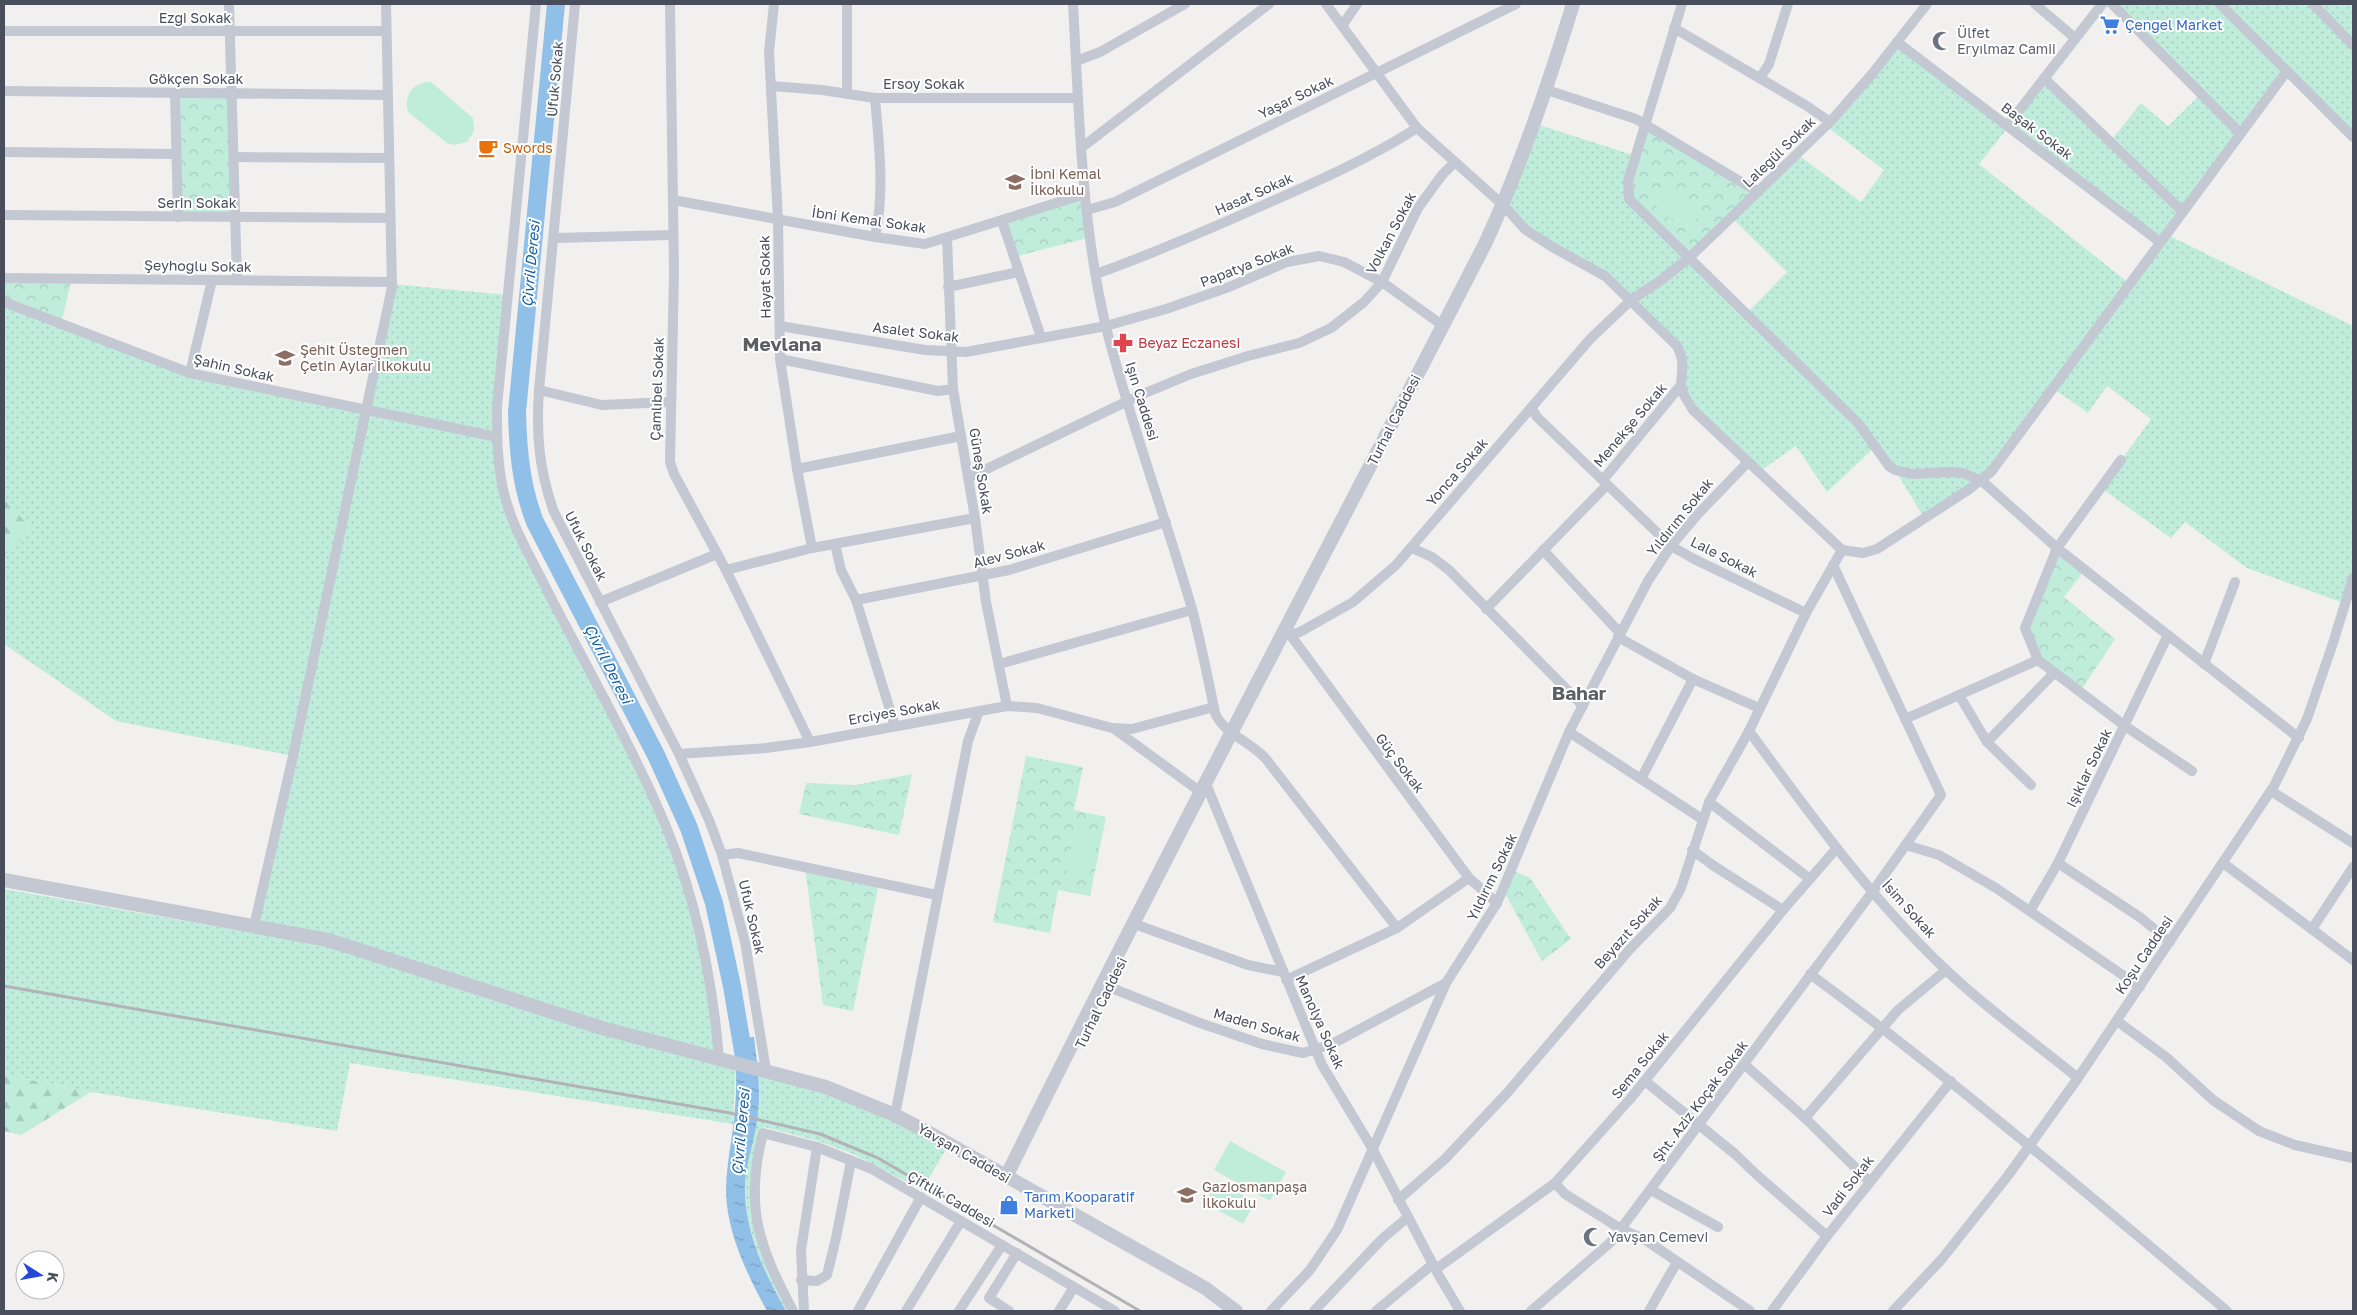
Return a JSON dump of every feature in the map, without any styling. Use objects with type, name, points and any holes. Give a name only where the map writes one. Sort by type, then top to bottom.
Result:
[{"type":"street","points":[[229,4],[237,280]]},
{"type":"street","points":[[254,926],[293,756],[392,282],[386,4]]},
{"type":"street","points":[[536,4],[497,406],[497,437],[503,490],[518,532],[639,768],[671,837],[694,908],[724,1060]]},
{"type":"street","name":"Ufuk Sokak","points":[[575,4],[539,390],[537,438],[543,480],[554,512],[679,754],[722,855],[744,942],[762,1069]]},
{"type":"street","name":"Çamlıbel Sokak","points":[[670,4],[674,235],[670,462],[674,474],[726,570],[810,742]]},
{"type":"street","name":"Hayat Sokak","points":[[774,4],[769,52],[778,219],[780,359],[797,469],[812,548]]},
{"type":"street","points":[[847,4],[847,94]]},
{"type":"street","name":"Işın Caddesi","points":[[1073,4],[1081,148],[1087,210],[1106,326],[1127,402],[1192,610],[1214,707],[1220,722],[1254,746],[1266,759],[1397,928]]},
{"type":"street","points":[[1076,61],[1100,52],[1185,4]]},
{"type":"street","points":[[1081,148],[1269,4]]},
{"type":"street","name":"Menekşe Sokak","points":[[1326,4],[1418,128],[1503,205],[1533,236],[1597,270],[1611,280],[1681,353],[1684,366],[1681,385],[1605,482],[1486,609]]},
{"type":"street","points":[[1342,26],[1357,4]]},
{"type":"street","name":"Turhal Caddesi","points":[[1010,1179],[1106,975],[1287,632],[1503,205],[1547,90],[1573,4]]},
{"type":"street","points":[[1682,4],[1628,181],[1629,199],[1858,423],[1889,466],[1895,470],[1912,474],[1962,473],[1982,481],[2057,548],[2299,738]]},
{"type":"street","points":[[1760,78],[1769,64],[1788,4]]},
{"type":"street","name":"Lalegül Sokak","points":[[1632,300],[1660,282],[1689,258],[1830,122],[1852,99],[1927,4]]},
{"type":"street","points":[[2036,4],[2075,38]]},
{"type":"street","points":[[2008,126],[2102,4]]},
{"type":"street","points":[[2112,4],[2240,133]]},
{"type":"street","points":[[2220,4],[2353,136]]},
{"type":"street","points":[[2313,4],[2353,46]]},
{"type":"street","name":"Yaşar Sokak","points":[[1087,210],[1115,202],[1509,5]]},
{"type":"street","points":[[1674,28],[1760,78],[1830,122]]},
{"type":"street","name":"Ezgi Sokak","points":[[4,32],[386,31]]},
{"type":"street","name":"Başak Sokak","points":[[1897,42],[2160,242]]},
{"type":"street","points":[[1681,385],[1684,395],[1693,410],[1842,550],[1863,553],[1878,550],[1982,481],[2012,446],[2182,211],[2287,70]]},
{"type":"street","points":[[2044,78],[2182,211]]},
{"type":"street","name":"Ersoy Sokak","points":[[771,86],[875,98],[1078,98]]},
{"type":"street","points":[[1547,90],[1636,119],[1758,192]]},
{"type":"street","name":"Gökçen Sokak","points":[[4,91],[232,92],[388,96]]},
{"type":"street","points":[[174,93],[178,217]]},
{"type":"street","points":[[875,98],[880,171],[879,221],[875,237]]},
{"type":"street","name":"Hasat Sokak","points":[[1096,274],[1149,255],[1341,170],[1381,151],[1418,128]]},
{"type":"street","points":[[4,152],[176,154]]},
{"type":"street","points":[[234,157],[389,158]]},
{"type":"street","name":"Volkan Sokak","points":[[968,478],[1190,374],[1299,343],[1315,336],[1348,316],[1382,282],[1418,208],[1442,175],[1455,162]]},
{"type":"street","name":"İbni Kemal Sokak","points":[[673,200],[875,237],[925,244],[1086,194]]},
{"type":"street","name":"Serin Sokak","points":[[4,215],[390,218]]},
{"type":"street","points":[[1002,221],[1041,337]]},
{"type":"street","points":[[554,238],[674,235]]},
{"type":"street","name":"Güneş Sokak","points":[[948,238],[950,352],[953,389],[975,518],[982,576],[1007,706]]},
{"type":"street","name":"Papatya Sokak","points":[[1106,326],[1166,309],[1302,258],[1319,256],[1334,259],[1354,267],[1382,282],[1442,325]]},
{"type":"street","points":[[948,287],[1019,272]]},
{"type":"street","name":"Şeyhoğlu Sokak","points":[[4,278],[392,282]]},
{"type":"street","points":[[190,373],[212,280]]},
{"type":"street","name":"Yonca Sokak","points":[[1287,632],[1300,632],[1353,602],[1412,548],[1591,338],[1632,300]]},
{"type":"street","name":"Şahin Sokak","points":[[4,302],[190,373],[497,437]]},
{"type":"street","name":"Asalet Sokak","points":[[780,326],[950,352],[985,349],[1106,326]]},
{"type":"street","points":[[780,359],[938,391],[953,389]]},
{"type":"street","points":[[539,390],[602,405],[670,402]]},
{"type":"street","name":"Lale Sokak","points":[[1531,408],[1537,417],[1671,546],[1806,614]]},
{"type":"street","points":[[797,469],[961,436]]},
{"type":"street","points":[[2121,460],[2057,548],[2025,623],[2025,628],[2038,660],[2125,726],[2192,771]]},
{"type":"street","name":"Yıldırım Sokak","points":[[1271,1311],[1310,1270],[1336,1230],[1446,983],[1498,903],[1569,732],[1648,581],[1671,546],[1698,514],[1748,462]]},
{"type":"street","points":[[726,570],[812,548],[975,518]]},
{"type":"street","name":"Alev Sokak","points":[[856,600],[982,576],[1166,522]]},
{"type":"street","points":[[836,544],[841,570],[856,600],[894,726]]},
{"type":"street","points":[[1412,548],[1440,563],[1583,706]]},
{"type":"street","points":[[1543,550],[1619,635],[1693,679],[1760,708]]},
{"type":"street","name":"Beyazıt Sokak","points":[[1398,1200],[1445,1159],[1507,1093],[1630,948],[1670,908],[1681,888],[1709,802],[1749,731],[1806,614],[1842,550]]},
{"type":"street","points":[[600,602],[717,554]]},
{"type":"street","points":[[1833,565],[1905,719],[2038,660]]},
{"type":"street","name":"Koşu Caddesi","points":[[1893,1311],[1973,1221],[2030,1145],[2117,1021],[2270,791],[2299,738],[2334,643],[2353,578]]},
{"type":"street","points":[[2204,664],[2234,582]]},
{"type":"street","points":[[998,664],[1192,610]]},
{"type":"street","name":"Güç Sokak","points":[[1287,632],[1469,878],[1498,903]]},
{"type":"street","name":"Işıklar Sokak","points":[[2030,911],[2058,863],[2168,636]]},
{"type":"street","points":[[1986,742],[2054,673]]},
{"type":"street","points":[[1641,780],[1693,679]]},
{"type":"street","points":[[1959,695],[1986,742],[2031,785]]},
{"type":"street","name":"Erciyes Sokak","points":[[679,754],[766,748],[810,742],[1007,706],[1037,708],[1112,728],[1132,729],[1214,707]]},
{"type":"street","points":[[895,1115],[968,741],[979,711]]},
{"type":"street","name":"Şht. Aziz Koçak Sokak","points":[[1531,1311],[1598,1255],[1621,1229],[1745,1065],[1941,795],[1905,719]]},
{"type":"street","name":"Erciyes Sokak","points":[[1112,728],[1204,789]]},
{"type":"street","name":"İsim Sokak","points":[[1749,731],[1836,849],[1946,970],[2078,1078]]},
{"type":"street","points":[[1569,732],[1702,819]]},
{"type":"street","name":"Manolya Sokak","points":[[1204,789],[1285,976],[1315,1051],[1327,1075],[1372,1148],[1398,1200],[1460,1311]]},
{"type":"street","points":[[2270,791],[2353,843]]},
{"type":"street","points":[[1709,802],[1810,878]]},
{"type":"street","name":"Turhal Caddesi","points":[[1010,1179],[1140,926],[1186,823]]},
{"type":"street","points":[[1906,845],[1939,855],[2030,911],[2140,987]]},
{"type":"street","name":"Sema Sokak","points":[[1376,1311],[1434,1266],[1555,1183],[1645,1080],[1783,910],[1836,849]]},
{"type":"street","points":[[1692,850],[1783,910]]},
{"type":"street","points":[[722,855],[738,853],[937,895]]},
{"type":"street","points":[[2223,862],[2353,960]]},
{"type":"street","points":[[2058,863],[2127,909],[2170,942]]},
{"type":"street","points":[[2312,929],[2353,867]]},
{"type":"street","points":[[1140,926],[1248,965],[1285,976],[1397,928],[1469,878]]},
{"type":"street","points":[[4,880],[254,926],[351,947],[602,1028]]},
{"type":"street","points":[[4,889],[326,948],[484,999],[564,1021],[602,1028]]},
{"type":"street","points":[[1805,1118],[1882,1028],[1911,998],[1946,970]]},
{"type":"street","points":[[1810,974],[1951,1081],[2227,1311]]},
{"type":"street","name":"Maden Sokak","points":[[1109,987],[1200,1023],[1262,1044],[1303,1053],[1315,1051],[1446,983]]},
{"type":"street","points":[[2117,1021],[2166,1057],[2213,1100],[2259,1131],[2295,1145],[2353,1158]]},
{"type":"street","name":"Yavşan Caddesi","points":[[602,1028],[826,1087],[895,1115],[1205,1288],[1236,1311]]},
{"type":"street","points":[[1745,1065],[1805,1118],[1869,1181]]},
{"type":"street","points":[[1645,1080],[1735,1154],[1827,1236]]},
{"type":"street","name":"Vadi Sokak","points":[[1772,1311],[1869,1181],[1951,1081]]},
{"type":"street","name":"Çiftlik Caddesi","points":[[794,1311],[767,1257],[756,1216],[754,1176],[763,1133],[817,1147],[872,1170],[1115,1311]]},
{"type":"street","points":[[804,1311],[801,1280],[802,1234],[817,1147]]},
{"type":"street","points":[[801,1280],[817,1281],[826,1275],[836,1238],[851,1160]]},
{"type":"street","points":[[1555,1183],[1565,1194],[1621,1229],[1644,1240],[1750,1311]]},
{"type":"street","points":[[1651,1190],[1718,1227]]},
{"type":"street","points":[[858,1311],[921,1197]]},
{"type":"street","points":[[1314,1311],[1382,1239],[1408,1217]]},
{"type":"street","points":[[906,1311],[961,1221]]},
{"type":"street","points":[[959,1311],[1002,1244]]},
{"type":"street","points":[[1008,1311],[989,1298],[1017,1254]]},
{"type":"street","points":[[1649,1311],[1677,1262]]},
{"type":"street","points":[[1059,1311],[1074,1287]]},
{"type":"green space","points":[[2102,4],[2109,4],[2050,80],[2113,138],[2141,103],[2168,126],[2202,93],[2113,4],[2353,4],[2353,137],[2287,71],[2166,234],[2353,326],[2353,578],[2346,604],[2247,568],[2185,522],[2171,538],[2101,488],[2151,419],[2107,386],[2088,413],[2054,389],[2003,458],[1925,519],[1895,470],[1876,446],[1827,492],[1796,446],[1759,472],[1688,402],[1683,359],[1611,281],[1554,248],[1503,205],[1536,124],[1636,156],[1627,187],[1746,314],[1787,272],[1731,217],[1797,154],[1861,202],[1884,170],[1826,126],[1897,42],[2007,126]],"holes":[[[2006,130],[2160,242],[2130,284],[1979,164]]]},
{"type":"green space","points":[[426,82],[431,82],[473,118],[474,131],[467,142],[454,145],[447,143],[408,112],[407,102],[412,89]]},
{"type":"green space","points":[[175,93],[232,93],[235,217],[178,217]]},
{"type":"green space","points":[[1645,124],[1758,192],[1689,258],[1627,193]]},
{"type":"green space","points":[[1667,191],[1701,212],[1690,231],[1655,209]]},
{"type":"green space","points":[[1085,194],[1091,237],[1014,257],[1002,221]]},
{"type":"green space","points":[[4,278],[72,278],[61,324],[4,302]]},
{"type":"green space","points":[[392,284],[507,295],[497,437],[510,513],[639,768],[694,908],[719,1059],[736,1063],[733,1124],[350,1063],[337,1131],[91,1092],[4,1075],[4,889],[253,933],[293,756],[116,721],[4,644],[4,302],[190,373],[366,410]]},
{"type":"green space","points":[[4,499],[32,529],[4,555]]},
{"type":"green space","points":[[2057,548],[2085,570],[2064,597],[2115,639],[2080,692],[2038,660],[2025,623]]},
{"type":"green space","points":[[1026,756],[1083,767],[1074,810],[1106,817],[1090,896],[1058,890],[1050,933],[993,922]]},
{"type":"green space","points":[[912,774],[899,835],[799,814],[806,783],[855,785]]},
{"type":"green space","points":[[1075,828],[1098,833],[1089,879],[1066,874]]},
{"type":"green space","points":[[805,867],[879,883],[853,1011],[823,1005]]},
{"type":"green space","points":[[1512,870],[1530,878],[1571,939],[1542,961],[1503,890]]},
{"type":"green space","points":[[4,1075],[91,1092],[21,1135],[4,1131]]},
{"type":"green space","points":[[759,1075],[797,1078],[949,1144],[922,1190],[853,1154],[818,1141],[764,1127],[757,1155],[756,1216],[793,1311],[786,1311],[769,1279],[750,1228],[747,1210],[745,1192],[746,1173],[757,1121]]},
{"type":"green space","points":[[1230,1141],[1286,1172],[1270,1201],[1214,1170]]},
{"type":"green space","points":[[1217,1181],[1255,1202],[1243,1224],[1205,1203]]},
{"type":"water","points":[[754,1037],[759,1104],[757,1123],[745,1179],[746,1205],[752,1237],[758,1253],[786,1311],[767,1311],[734,1239],[727,1208],[726,1182],[736,1100],[735,1039]]},
{"type":"waterway","name":"Çivril Deresi","points":[[556,4],[517,412],[519,454],[523,482],[535,522],[656,755],[689,828],[714,903],[732,986],[745,1063]]},
{"type":"railway","points":[[4,986],[730,1113],[820,1134],[878,1158],[1140,1311]]},
{"type":"place","name":"Çengel Market","points":[[2110,25]]},
{"type":"place","name":"Ülfet Eryılmaz Camii","points":[[1942,41]]},
{"type":"place","name":"Swords","points":[[488,148]]},
{"type":"place","name":"İbni Kemal İlkokulu","points":[[1015,182]]},
{"type":"place","name":"Beyaz Eczanesi","points":[[1123,343]]},
{"type":"place","name":"Şehit Üsteğmen Çetin Aylar İlkokulu","points":[[285,358]]},
{"type":"place","name":"Gaziosmanpaşa İlkokulu","points":[[1187,1195]]},
{"type":"place","name":"Tarım Kooparatif Marketi","points":[[1009,1205]]},
{"type":"place","name":"Yavşan Cemevi","points":[[1593,1237]]},
{"type":"district","name":"Mevlana","points":[[782,344]]},
{"type":"district","name":"Bahar","points":[[1579,693]]}]
